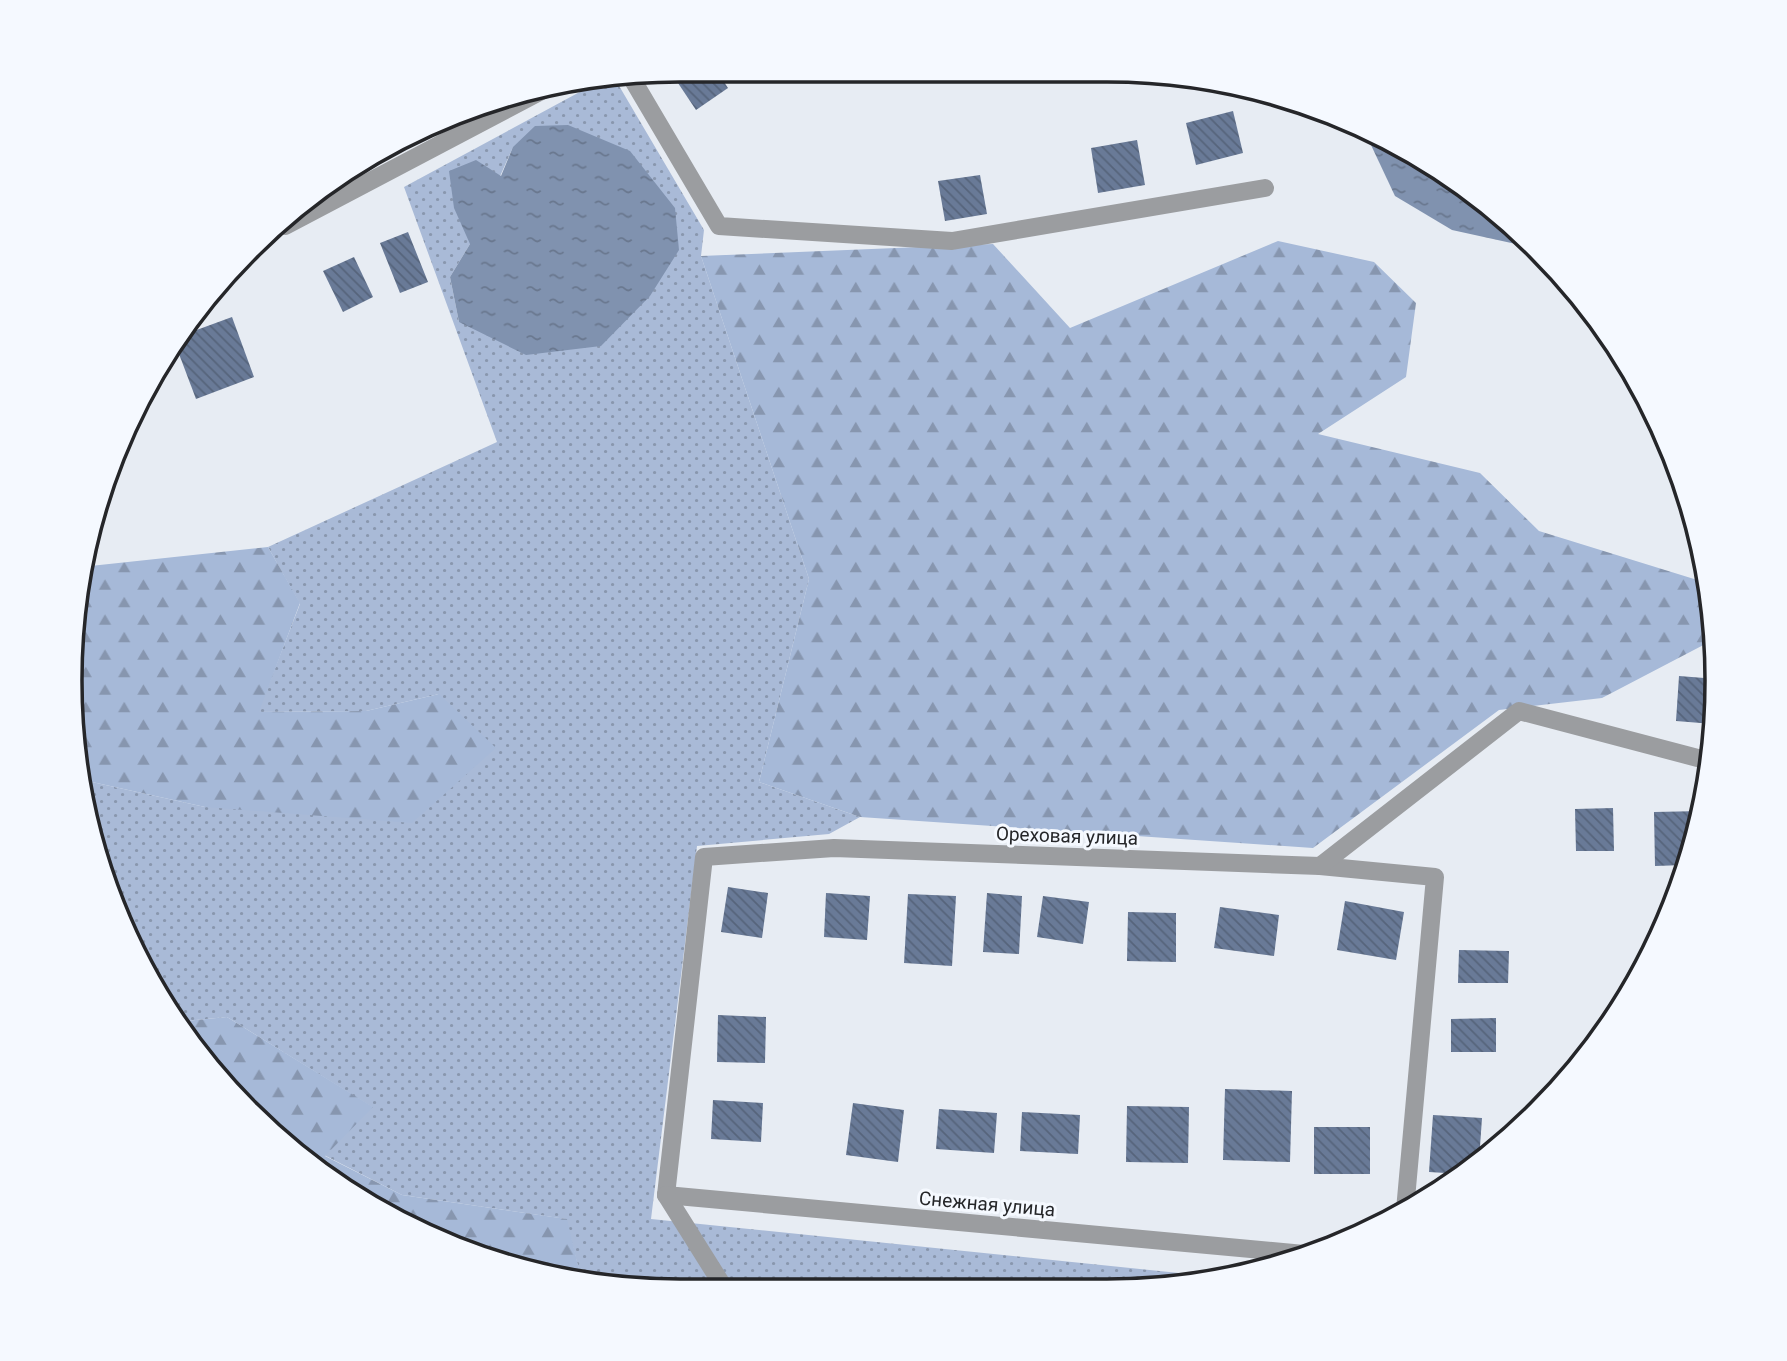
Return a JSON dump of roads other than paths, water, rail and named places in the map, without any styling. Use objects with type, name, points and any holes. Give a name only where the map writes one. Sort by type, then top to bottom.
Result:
[{"type":"street","points":[[636,84],[719,226],[952,241],[1265,188]]},
{"type":"street","points":[[307,213],[468,122]]},
{"type":"street","points":[[1320,866],[1519,711],[1700,759]]},
{"type":"street","name":"Ореховая улица","points":[[666,1195],[704,857],[834,848],[1320,866]]},
{"type":"street","points":[[1320,866],[1434,877],[1406,1199]]},
{"type":"street","points":[[666,1195],[719,1279]]},
{"type":"street","name":"Снежная улица","points":[[666,1195],[1282,1252]]},
{"type":"water","points":[[568,125],[630,151],[675,208],[679,250],[650,296],[601,346],[526,355],[459,322],[450,277],[470,244],[454,208],[449,171],[476,160],[501,176],[513,147],[535,126]]},
{"type":"water","points":[[1370,144],[1439,183],[1515,244],[1452,230],[1395,196]]}]
